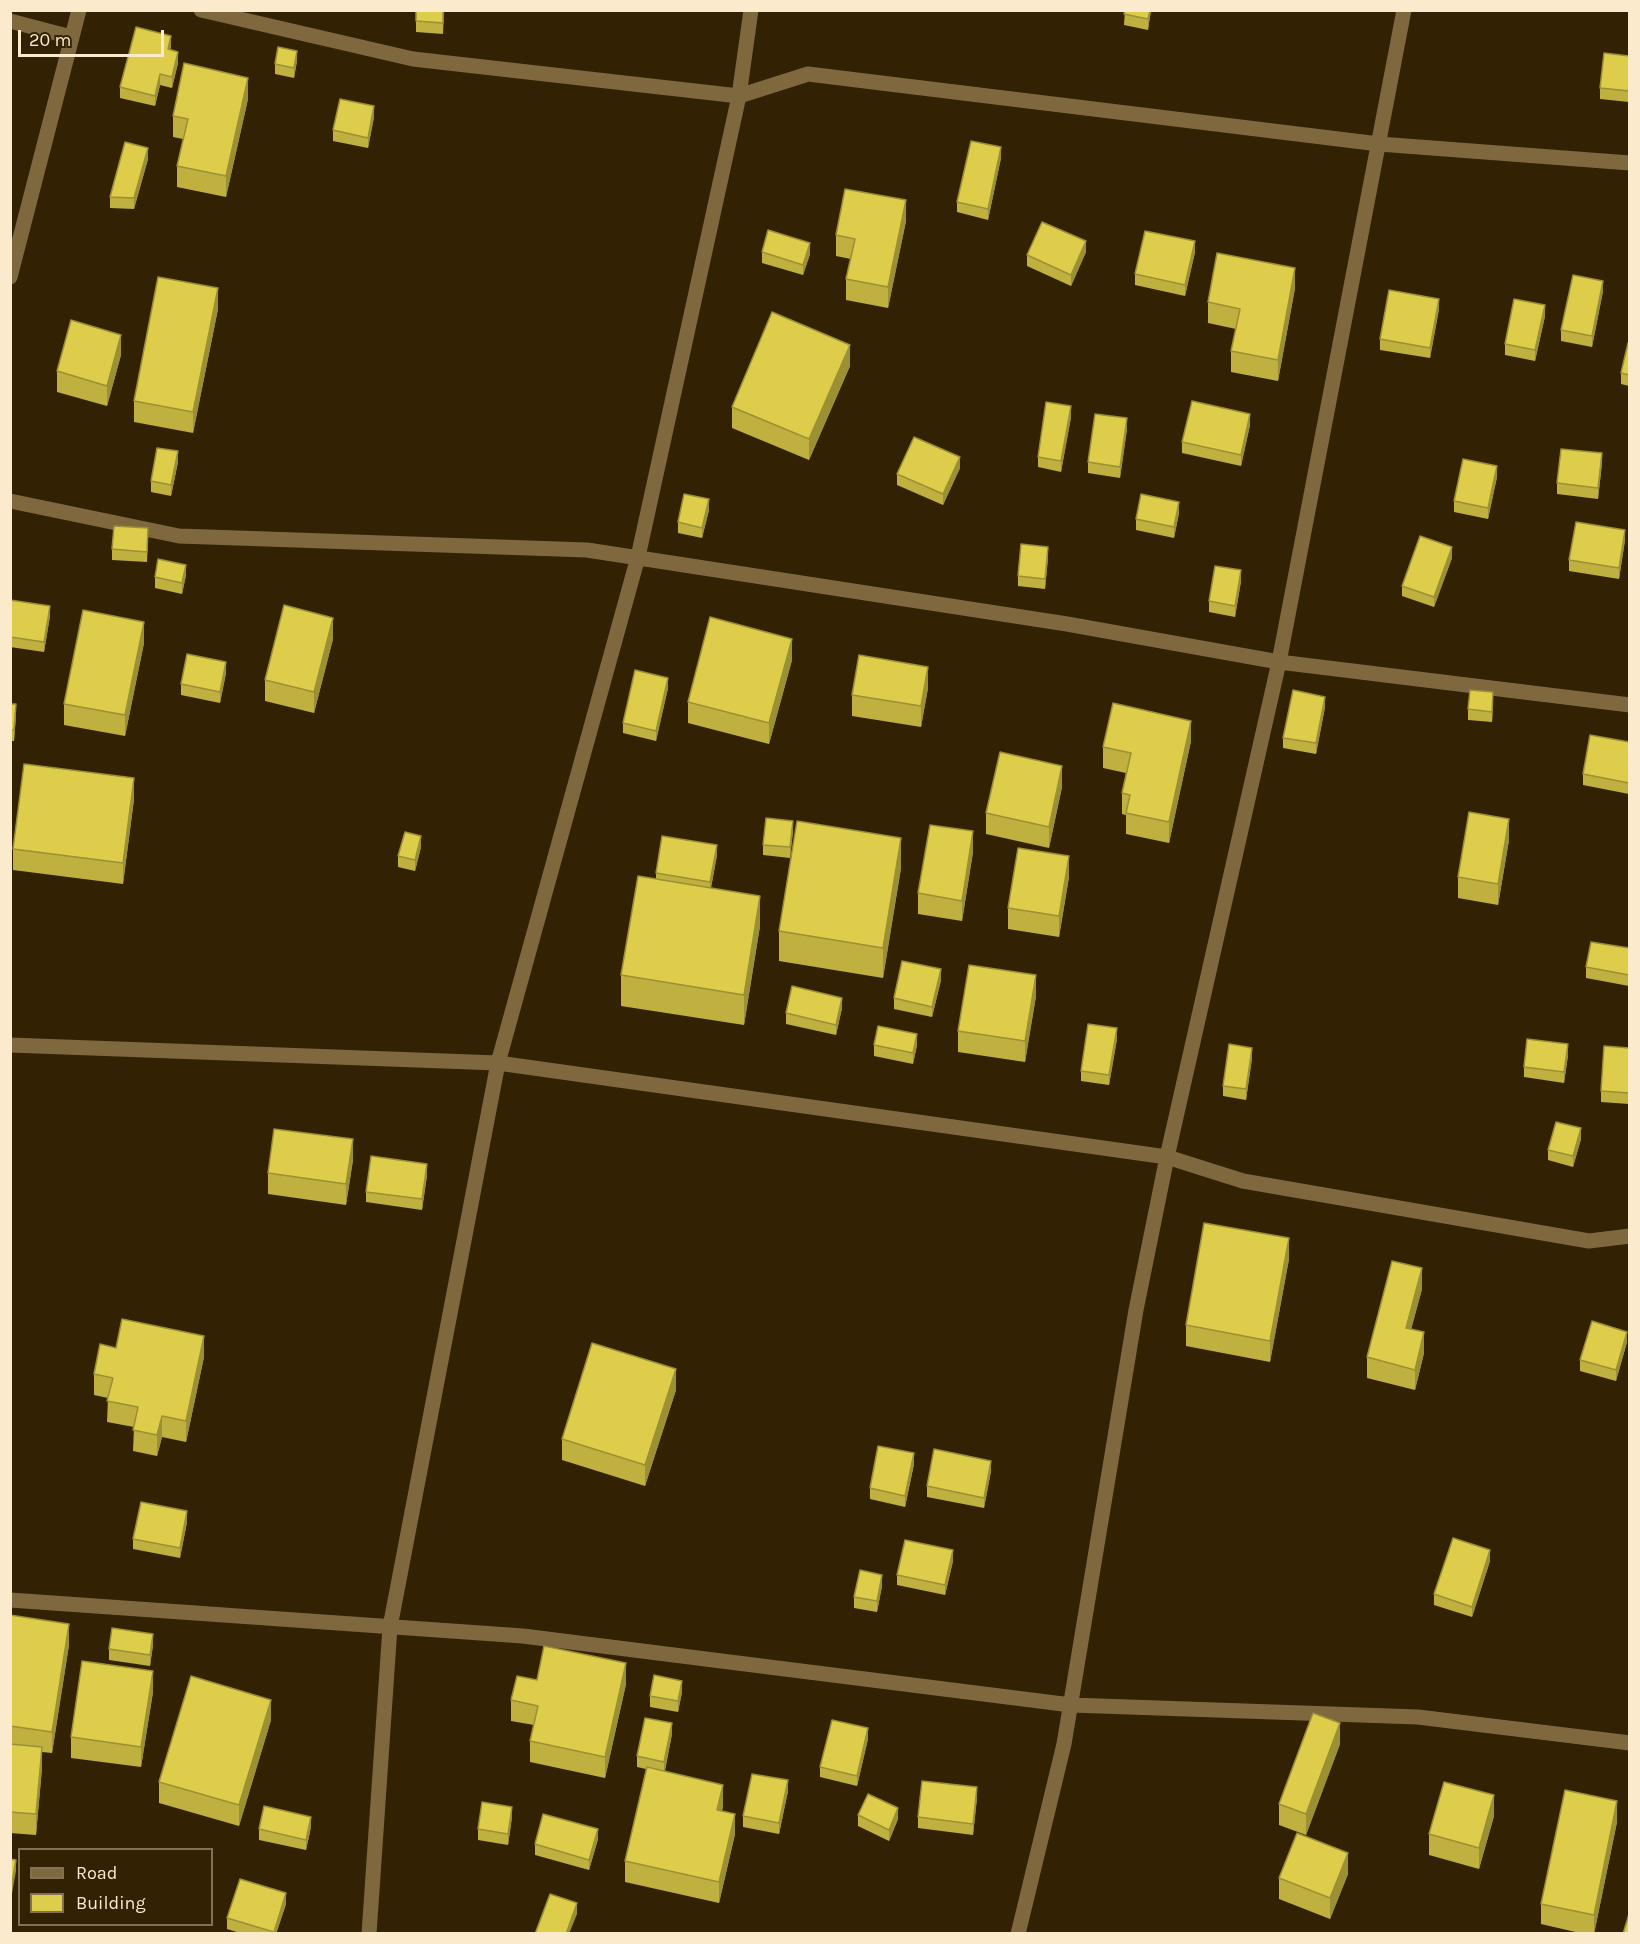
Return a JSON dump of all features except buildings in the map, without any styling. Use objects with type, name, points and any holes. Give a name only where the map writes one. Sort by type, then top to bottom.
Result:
[{"type":"street","points":[[10,277],[79,10]]},
{"type":"street","points":[[201,10],[413,59],[739,96],[808,74],[1378,144],[1629,163]]},
{"type":"street","points":[[369,1934],[390,1627],[498,1063],[638,557],[739,96],[751,10]]},
{"type":"street","points":[[1018,1934],[1065,1744],[1136,1310],[1167,1157],[1279,662],[1404,10]]},
{"type":"street","points":[[10,21],[72,37]]},
{"type":"street","points":[[10,501],[179,536],[587,550],[1067,624],[1279,662],[1629,705]]},
{"type":"street","points":[[10,1045],[498,1063],[1167,1157],[1243,1181],[1589,1241],[1629,1236]]},
{"type":"street","points":[[10,1600],[523,1636],[1071,1705],[1418,1717],[1629,1743]]}]
